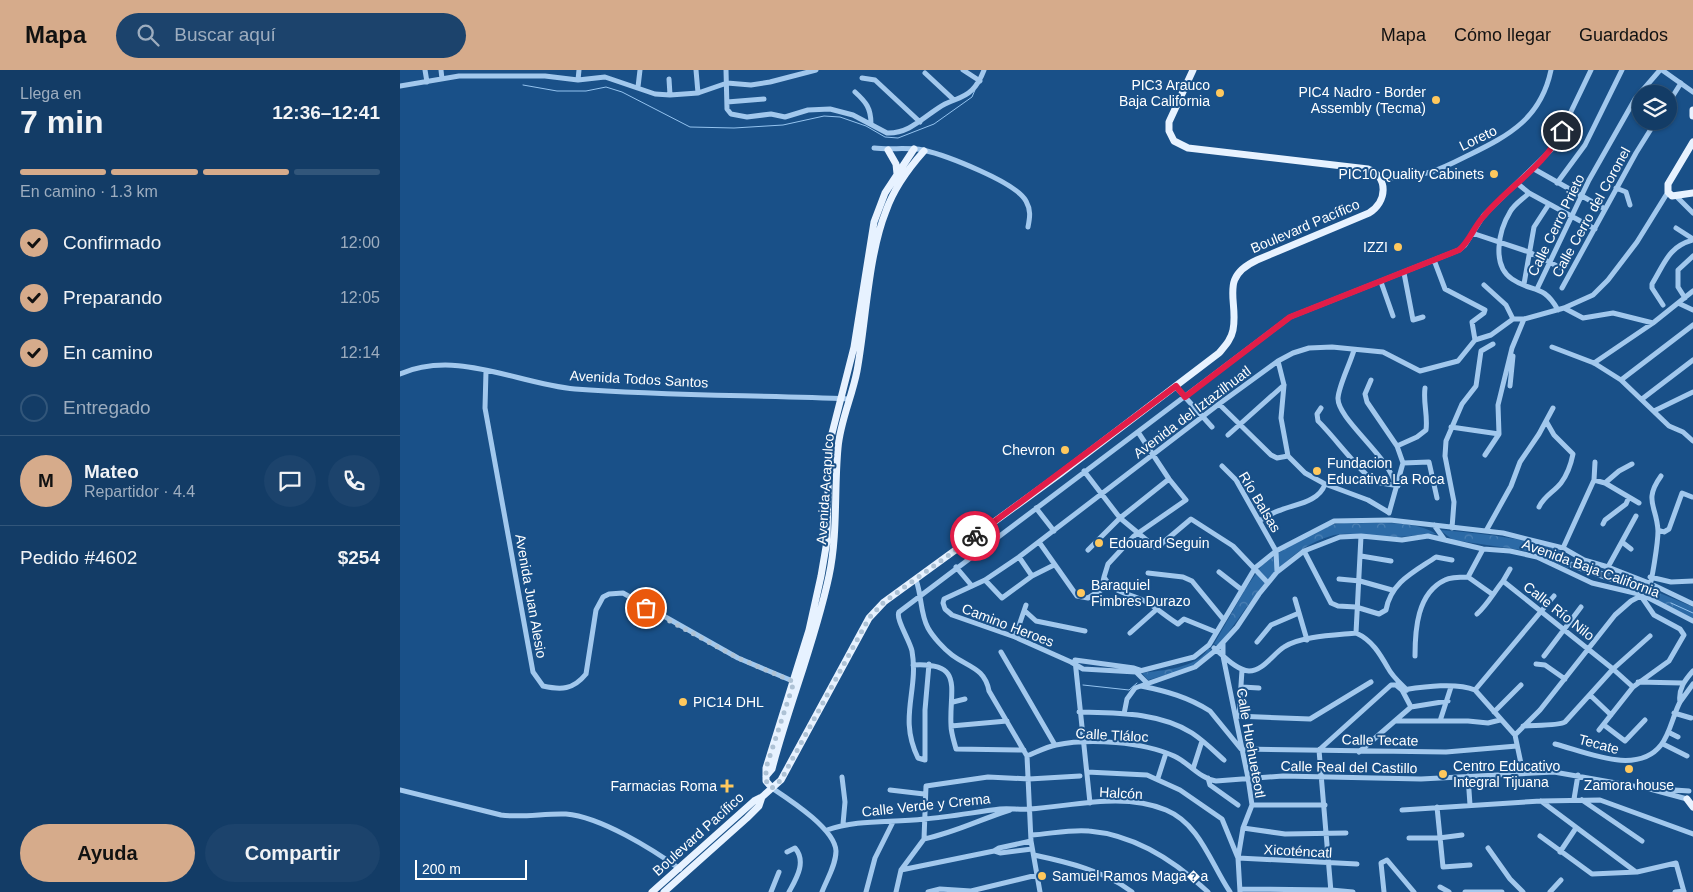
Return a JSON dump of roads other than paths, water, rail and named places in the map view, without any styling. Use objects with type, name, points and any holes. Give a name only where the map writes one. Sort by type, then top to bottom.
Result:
[{"type":"main road","points":[[1193,70],[1169,122],[1169,131],[1177,144],[1188,148],[1216,152],[1368,169],[1381,179]]},
{"type":"main road","points":[[1693,110],[1693,116]]},
{"type":"main road","points":[[1693,142],[1668,184],[1668,192],[1676,197],[1693,193]]},
{"type":"main road","name":"Avenida Acapulco","points":[[772,788],[766,781],[767,763],[797,683],[821,576],[827,541],[829,445],[845,399],[874,222],[885,193],[914,149]]},
{"type":"main road","points":[[888,150],[896,164],[897,174]]},
{"type":"main road","name":"Avenida Acapulco","points":[[845,399],[853,390],[863,340],[876,246],[882,222],[894,192],[908,169],[924,150]]},
{"type":"main road","name":"Boulevard Pacífico","points":[[652,892],[682,872],[747,818],[759,806],[762,797],[781,780],[869,618],[884,602],[1176,386],[1228,342],[1234,321],[1232,285],[1240,271],[1250,263],[1374,210],[1383,196],[1381,179]]},
{"type":"main road","points":[[1690,799],[1693,807]]},
{"type":"main road","name":"Boulevard Pacífico","points":[[664,892],[682,872]]},
{"type":"street","points":[[425,70],[427,82]]},
{"type":"street","points":[[441,70],[442,79]]},
{"type":"street","points":[[515,70],[515,76]]},
{"type":"street","points":[[578,80],[579,70]]},
{"type":"street","points":[[605,77],[606,70]]},
{"type":"street","points":[[638,87],[640,70]]},
{"type":"street","points":[[696,70],[698,93]]},
{"type":"street","points":[[726,70],[728,112],[747,118],[771,114],[786,117],[808,110],[830,108],[853,115],[887,134],[892,134],[920,122],[954,100],[968,94],[980,81],[984,70]]},
{"type":"street","points":[[400,86],[442,79],[458,73],[515,76],[545,73],[578,80],[605,77],[655,94],[670,95],[698,93],[727,84],[751,85],[770,82],[816,70]]},
{"type":"street","points":[[963,70],[980,81]]},
{"type":"street","name":"Loreto","points":[[1381,179],[1432,171],[1506,137],[1519,127],[1537,104],[1547,85],[1551,70]]},
{"type":"street","points":[[929,664],[924,710],[925,760],[918,758],[910,743],[908,727],[913,665],[908,637],[897,614],[921,593],[1290,317],[1459,250],[1484,216],[1534,169],[1554,147],[1591,70]]},
{"type":"street","points":[[1557,183],[1585,145],[1622,70]]},
{"type":"street","points":[[1661,70],[1693,92]]},
{"type":"street","name":"Calle Cerro Prieto","points":[[1537,289],[1548,261],[1581,196],[1635,99],[1661,70]]},
{"type":"street","points":[[925,73],[954,100]]},
{"type":"street","points":[[862,78],[875,80],[920,122]]},
{"type":"street","points":[[668,79],[670,95]]},
{"type":"street","points":[[1677,89],[1681,83]]},
{"type":"street","points":[[854,92],[866,102],[871,113],[871,124]]},
{"type":"street","points":[[727,102],[764,99]]},
{"type":"street","name":"Calle Cerro del Coronel","points":[[1562,288],[1616,188],[1651,130]]},
{"type":"street","points":[[874,148],[924,150],[988,174],[1012,188],[1025,199],[1030,212],[1028,227]]},
{"type":"street","points":[[1534,169],[1605,209]]},
{"type":"street","points":[[1518,184],[1529,193],[1595,229]]},
{"type":"street","points":[[1616,188],[1626,192],[1630,205]]},
{"type":"street","points":[[1434,260],[1445,289],[1485,310],[1484,313],[1472,322],[1475,340],[1491,334],[1513,319],[1524,319],[1561,309],[1593,295],[1608,280],[1637,242],[1668,192]]},
{"type":"street","points":[[1529,193],[1510,211],[1500,243],[1501,266],[1511,279],[1546,293],[1561,309],[1583,318],[1613,313],[1653,323]]},
{"type":"street","points":[[1676,197],[1693,213]]},
{"type":"street","points":[[1524,284],[1534,227],[1549,204]]},
{"type":"street","points":[[1676,228],[1693,239]]},
{"type":"street","points":[[1472,234],[1529,252],[1563,269]]},
{"type":"street","points":[[1663,306],[1652,288],[1652,284],[1672,250],[1681,243],[1693,239]]},
{"type":"street","points":[[1685,298],[1678,287],[1678,270],[1693,256]]},
{"type":"street","points":[[1404,273],[1413,320],[1423,316]]},
{"type":"street","points":[[1381,282],[1393,316]]},
{"type":"street","points":[[1484,285],[1506,305],[1513,319]]},
{"type":"street","points":[[1594,363],[1653,323],[1693,291]]},
{"type":"street","points":[[1678,303],[1693,310]]},
{"type":"street","points":[[1486,455],[1499,434],[1498,405],[1512,348],[1524,319]]},
{"type":"street","points":[[1621,380],[1693,325]]},
{"type":"street","name":"Avenida del Iztazilhuatl","points":[[943,603],[944,599],[985,580],[1019,557],[1219,404],[1278,362],[1309,348],[1332,347],[1383,352],[1420,371],[1458,361],[1475,340]]},
{"type":"street","points":[[1452,528],[1454,502],[1445,456],[1446,440],[1462,404],[1476,386],[1481,351],[1493,344]]},
{"type":"street","points":[[1552,347],[1594,363],[1621,380],[1669,426],[1683,432],[1693,441]]},
{"type":"street","points":[[1510,386],[1512,348]]},
{"type":"street","points":[[1354,350],[1339,390],[1339,407],[1388,470],[1396,485]]},
{"type":"street","points":[[1642,399],[1693,360]]},
{"type":"street","points":[[1278,362],[1284,385],[1281,418],[1288,456],[1305,473],[1325,484],[1368,500],[1388,512]]},
{"type":"street","name":"Avenida Todos Santos","points":[[400,374],[441,365],[486,371],[572,389],[845,399]]},
{"type":"street","name":"Avenida Juan Alesio","points":[[486,371],[485,408],[511,555],[533,672],[543,686],[560,690],[580,682],[586,674],[596,610],[603,597],[616,592],[623,593],[738,658],[797,683]]},
{"type":"street","points":[[1371,380],[1365,394],[1367,402],[1397,446],[1403,463],[1388,512],[1390,520]]},
{"type":"street","points":[[1228,435],[1284,385]]},
{"type":"street","points":[[1176,386],[1212,427]]},
{"type":"street","points":[[1397,446],[1418,437],[1426,430],[1428,415],[1424,400],[1425,388]]},
{"type":"street","points":[[1654,411],[1693,392]]},
{"type":"street","points":[[1219,404],[1271,455],[1277,458],[1288,456]]},
{"type":"street","points":[[1321,408],[1317,414],[1318,421],[1332,434],[1364,472],[1373,481],[1396,485]]},
{"type":"street","points":[[1486,531],[1511,486],[1520,462],[1552,408]]},
{"type":"street","points":[[1539,507],[1545,498],[1560,484],[1572,464],[1573,452],[1554,435],[1546,421]]},
{"type":"street","points":[[1451,427],[1499,434]]},
{"type":"street","points":[[1039,542],[1077,596],[1082,599],[1088,598],[1101,590],[1108,564],[1134,536],[1185,502],[1185,498],[1169,479],[1138,432]]},
{"type":"street","points":[[1403,463],[1429,462],[1437,498]]},
{"type":"street","points":[[1563,548],[1594,480],[1595,462]]},
{"type":"street","points":[[1605,483],[1619,471],[1632,464]]},
{"type":"street","name":"Río Balsas","points":[[1222,466],[1236,480],[1276,551]]},
{"type":"street","points":[[1084,471],[1120,518],[1155,547],[1159,546],[1191,519],[1233,546],[1268,583]]},
{"type":"street","points":[[1515,735],[1540,710],[1615,615],[1648,592],[1658,530],[1652,494],[1653,488],[1662,476]]},
{"type":"street","points":[[1088,550],[1120,518],[1169,479]]},
{"type":"street","points":[[1594,480],[1605,483],[1639,503]]},
{"type":"street","points":[[1259,521],[1279,510],[1306,502],[1323,488],[1325,484]]},
{"type":"street","points":[[1658,530],[1664,532],[1669,529],[1682,493],[1692,497]]},
{"type":"street","points":[[1603,524],[1605,520],[1626,504],[1629,497]]},
{"type":"street","points":[[1036,508],[1054,531]]},
{"type":"street","points":[[1608,567],[1636,516]]},
{"type":"street","name":"Avenida Baja California","points":[[1073,663],[1083,669],[1137,670],[1181,662],[1194,657],[1209,644],[1255,568],[1276,551],[1334,522],[1390,520],[1503,533],[1563,548],[1584,560],[1650,580],[1693,604]]},
{"type":"street","points":[[1434,525],[1444,540]]},
{"type":"street","points":[[1356,632],[1361,536]]},
{"type":"street","name":"Avenida Baja California","points":[[1124,714],[1130,692],[1147,682],[1195,667],[1223,643],[1277,572],[1304,551],[1331,539],[1361,536],[1402,540],[1428,536],[1483,549],[1510,551],[1537,557],[1592,583],[1642,595],[1693,621]]},
{"type":"street","points":[[1622,542],[1631,549]]},
{"type":"street","points":[[1468,577],[1483,549]]},
{"type":"street","points":[[1276,551],[1277,572]]},
{"type":"street","points":[[1304,551],[1331,603],[1338,606],[1356,607],[1384,613],[1392,590],[1436,557],[1452,560]]},
{"type":"street","points":[[1361,556],[1391,562]]},
{"type":"street","points":[[1019,557],[1032,576]]},
{"type":"street","points":[[985,580],[1002,598],[1032,576],[1054,564]]},
{"type":"street","points":[[956,567],[972,586]]},
{"type":"street","points":[[1503,581],[1510,569]]},
{"type":"street","points":[[1219,572],[1242,590]]},
{"type":"street","points":[[1148,574],[1182,577],[1192,582],[1224,620]]},
{"type":"street","points":[[1104,577],[1109,586],[1146,602],[1178,624],[1184,618],[1216,632]]},
{"type":"street","points":[[1415,656],[1416,622],[1430,591],[1445,579],[1468,577],[1492,594]]},
{"type":"street","points":[[1339,579],[1360,581],[1392,590]]},
{"type":"street","points":[[916,580],[921,593],[921,611],[929,630],[950,654],[987,680],[989,691],[1027,756],[1031,838],[1040,892]]},
{"type":"street","points":[[1650,580],[1671,582],[1693,581]]},
{"type":"street","name":"Calle Río Nilo","points":[[1477,614],[1490,602],[1492,594],[1503,581],[1539,611],[1589,648],[1633,687]]},
{"type":"street","points":[[1599,730],[1638,682],[1669,661],[1684,635],[1680,628],[1654,615],[1642,595]]},
{"type":"street","points":[[1475,690],[1539,611],[1554,596]]},
{"type":"street","points":[[1295,599],[1307,640]]},
{"type":"street","name":"Camino Heroes","points":[[943,603],[945,609],[952,615],[1015,637],[1073,663]]},
{"type":"street","points":[[1544,656],[1581,607]]},
{"type":"street","points":[[1015,637],[1025,608],[1036,621],[1085,631]]},
{"type":"street","points":[[1130,633],[1157,609]]},
{"type":"street","points":[[1257,642],[1271,625],[1299,613]]},
{"type":"street","points":[[1209,644],[1242,670],[1254,670],[1266,664],[1284,646],[1356,632],[1367,639],[1378,652],[1404,690],[1412,707]]},
{"type":"street","points":[[1523,726],[1562,724],[1613,668],[1650,636]]},
{"type":"street","name":"Calle Huehueteotl","points":[[1223,643],[1223,656],[1237,716],[1241,749],[1252,805],[1242,828],[1238,858],[1240,891]]},
{"type":"street","points":[[1001,652],[1056,746]]},
{"type":"street","points":[[1073,663],[1090,802]]},
{"type":"street","points":[[913,665],[929,664],[939,666],[948,672],[952,678],[951,726],[956,749],[1024,750]]},
{"type":"street","points":[[1536,664],[1545,665],[1565,679]]},
{"type":"street","points":[[1137,670],[1147,682]]},
{"type":"street","points":[[1242,670],[1242,687],[1237,716],[1310,719],[1371,682]]},
{"type":"street","points":[[1680,702],[1679,696],[1682,683],[1693,671]]},
{"type":"street","points":[[1638,682],[1682,683]]},
{"type":"street","points":[[1687,756],[1663,744],[1674,713],[1693,684]]},
{"type":"street","points":[[1331,891],[1323,778],[1319,750],[1393,685],[1404,690],[1468,687],[1475,690],[1515,735],[1523,772]]},
{"type":"street","points":[[1494,712],[1521,685]]},
{"type":"street","points":[[1141,686],[1175,693],[1203,706],[1210,711],[1241,749]]},
{"type":"street","points":[[1242,687],[1259,688]]},
{"type":"street","points":[[1440,721],[1451,687]]},
{"type":"street","points":[[1590,695],[1611,715]]},
{"type":"street","points":[[953,702],[965,699]]},
{"type":"street","points":[[1359,752],[1412,707],[1448,700]]},
{"type":"street","points":[[1079,712],[1124,714],[1169,722],[1190,732],[1224,760]]},
{"type":"street","points":[[1674,713],[1691,718]]},
{"type":"street","points":[[1396,721],[1488,724],[1500,720]]},
{"type":"street","points":[[1604,725],[1625,741],[1645,720]]},
{"type":"street","points":[[951,726],[1007,721]]},
{"type":"street","points":[[1668,732],[1678,737]]},
{"type":"street","points":[[1194,769],[1202,741]]},
{"type":"street","name":"Calle Tláloc","points":[[1027,756],[1056,746],[1083,742],[1148,746],[1183,760],[1208,778],[1216,781],[1248,778]]},
{"type":"street","name":"Tecate","points":[[1555,744],[1629,762],[1657,750],[1663,744]]},
{"type":"street","name":"Calle Tecate","points":[[1241,749],[1446,752],[1517,746]]},
{"type":"street","points":[[1158,778],[1166,753]]},
{"type":"street","points":[[1087,772],[1147,775],[1158,778],[1180,790],[1222,819],[1238,858]]},
{"type":"street","name":"Calle Real del Castillo","points":[[1248,778],[1283,776],[1421,780],[1523,772],[1578,775],[1690,799]]},
{"type":"street","points":[[1574,800],[1578,775]]},
{"type":"street","points":[[896,892],[901,870],[924,839],[924,794],[926,786],[988,777],[1029,779],[1080,776]]},
{"type":"street","points":[[1468,776],[1470,805]]},
{"type":"street","points":[[842,777],[845,802],[843,824]]},
{"type":"street","points":[[1208,778],[1210,785],[1238,805]]},
{"type":"street","points":[[772,788],[827,830],[834,843],[836,851],[833,866],[822,892]]},
{"type":"street","points":[[1650,789],[1689,791]]},
{"type":"street","points":[[400,790],[507,816],[566,814],[584,817],[641,844],[682,872]]},
{"type":"street","points":[[890,790],[924,794]]},
{"type":"street","points":[[1542,800],[1576,828],[1637,872]]},
{"type":"street","points":[[1402,810],[1542,800],[1600,800],[1693,834]]},
{"type":"street","points":[[1582,800],[1642,841]]},
{"type":"street","name":"Halcón","points":[[1029,809],[1090,802],[1131,801],[1166,810],[1176,816],[1205,844],[1217,872],[1230,892]]},
{"type":"street","points":[[1252,805],[1325,805]]},
{"type":"street","points":[[1437,807],[1443,867],[1470,864]]},
{"type":"street","name":"Calle Verde y Crema","points":[[827,830],[843,824],[893,822],[1002,809],[1029,809]]},
{"type":"street","points":[[924,839],[948,834],[977,820],[1016,809]]},
{"type":"street","points":[[866,892],[875,858],[893,822]]},
{"type":"street","points":[[1242,828],[1285,834],[1346,833]]},
{"type":"street","points":[[1560,852],[1576,828]]},
{"type":"street","points":[[901,870],[994,851],[1031,838],[1089,831],[1136,841],[1189,874],[1208,892]]},
{"type":"street","points":[[1409,838],[1439,838],[1462,835]]},
{"type":"street","points":[[1540,836],[1592,874],[1637,872],[1676,863],[1684,891],[1675,892]]},
{"type":"street","points":[[787,852],[796,848],[800,859],[799,873],[789,892]]},
{"type":"street","points":[[1488,848],[1510,879],[1523,892]]},
{"type":"street","points":[[994,851],[1000,853],[1033,852],[1064,861],[1118,882],[1132,892]]},
{"type":"street","name":"Xicoténcatl","points":[[1238,858],[1330,865],[1357,864]]},
{"type":"street","points":[[1384,892],[1381,863],[1387,860],[1392,863],[1414,892]]},
{"type":"street","points":[[771,892],[779,872]]},
{"type":"street","points":[[928,892],[940,889],[971,891],[1037,875]]},
{"type":"street","points":[[1550,892],[1560,880]]},
{"type":"street","points":[[1440,887],[1449,892]]},
{"type":"street","points":[[1240,891],[1353,892]]},
{"type":"street","points":[[1465,892],[1502,892]]},
{"type":"water","points":[[1571,562],[1596,573],[1600,571],[1640,580],[1638,591],[1570,567]]},
{"type":"waterway","points":[[523,85],[557,91],[586,91],[606,87],[622,92],[690,127],[734,128],[783,125],[824,116],[840,117],[866,126],[885,137],[898,138],[934,124],[972,97],[975,90]]},
{"type":"waterway","points":[[1534,549],[1570,564]]},
{"type":"waterway","points":[[1671,603],[1693,613]]},
{"type":"waterway","points":[[1083,685],[1129,690],[1137,683]]},
{"type":"place","name":"PIC3 Arauco Baja California","points":[[1220,93]]},
{"type":"place","name":"PIC4 Nadro - Border Assembly (Tecma)","points":[[1436,100]]},
{"type":"place","name":"PIC10 Quality Cabinets","points":[[1494,174]]},
{"type":"place","name":"IZZI","points":[[1398,247]]},
{"type":"place","name":"Chevron","points":[[1065,450]]},
{"type":"place","name":"Fundacion Educativa La Roca","points":[[1317,471]]},
{"type":"place","name":"Edouard Seguin","points":[[1099,543]]},
{"type":"place","name":"Baraquiel Fimbres Durazo","points":[[1081,593]]},
{"type":"place","name":"PIC14 DHL","points":[[683,702]]},
{"type":"place","name":"Zamora house","points":[[1629,769]]},
{"type":"place","name":"Centro Educativo Integral Tijuana","points":[[1443,774]]},
{"type":"place","name":"Farmacias Roma","points":[[727,786]]},
{"type":"place","name":"Samuel Ramos Maga�a","points":[[1042,876]]}]
